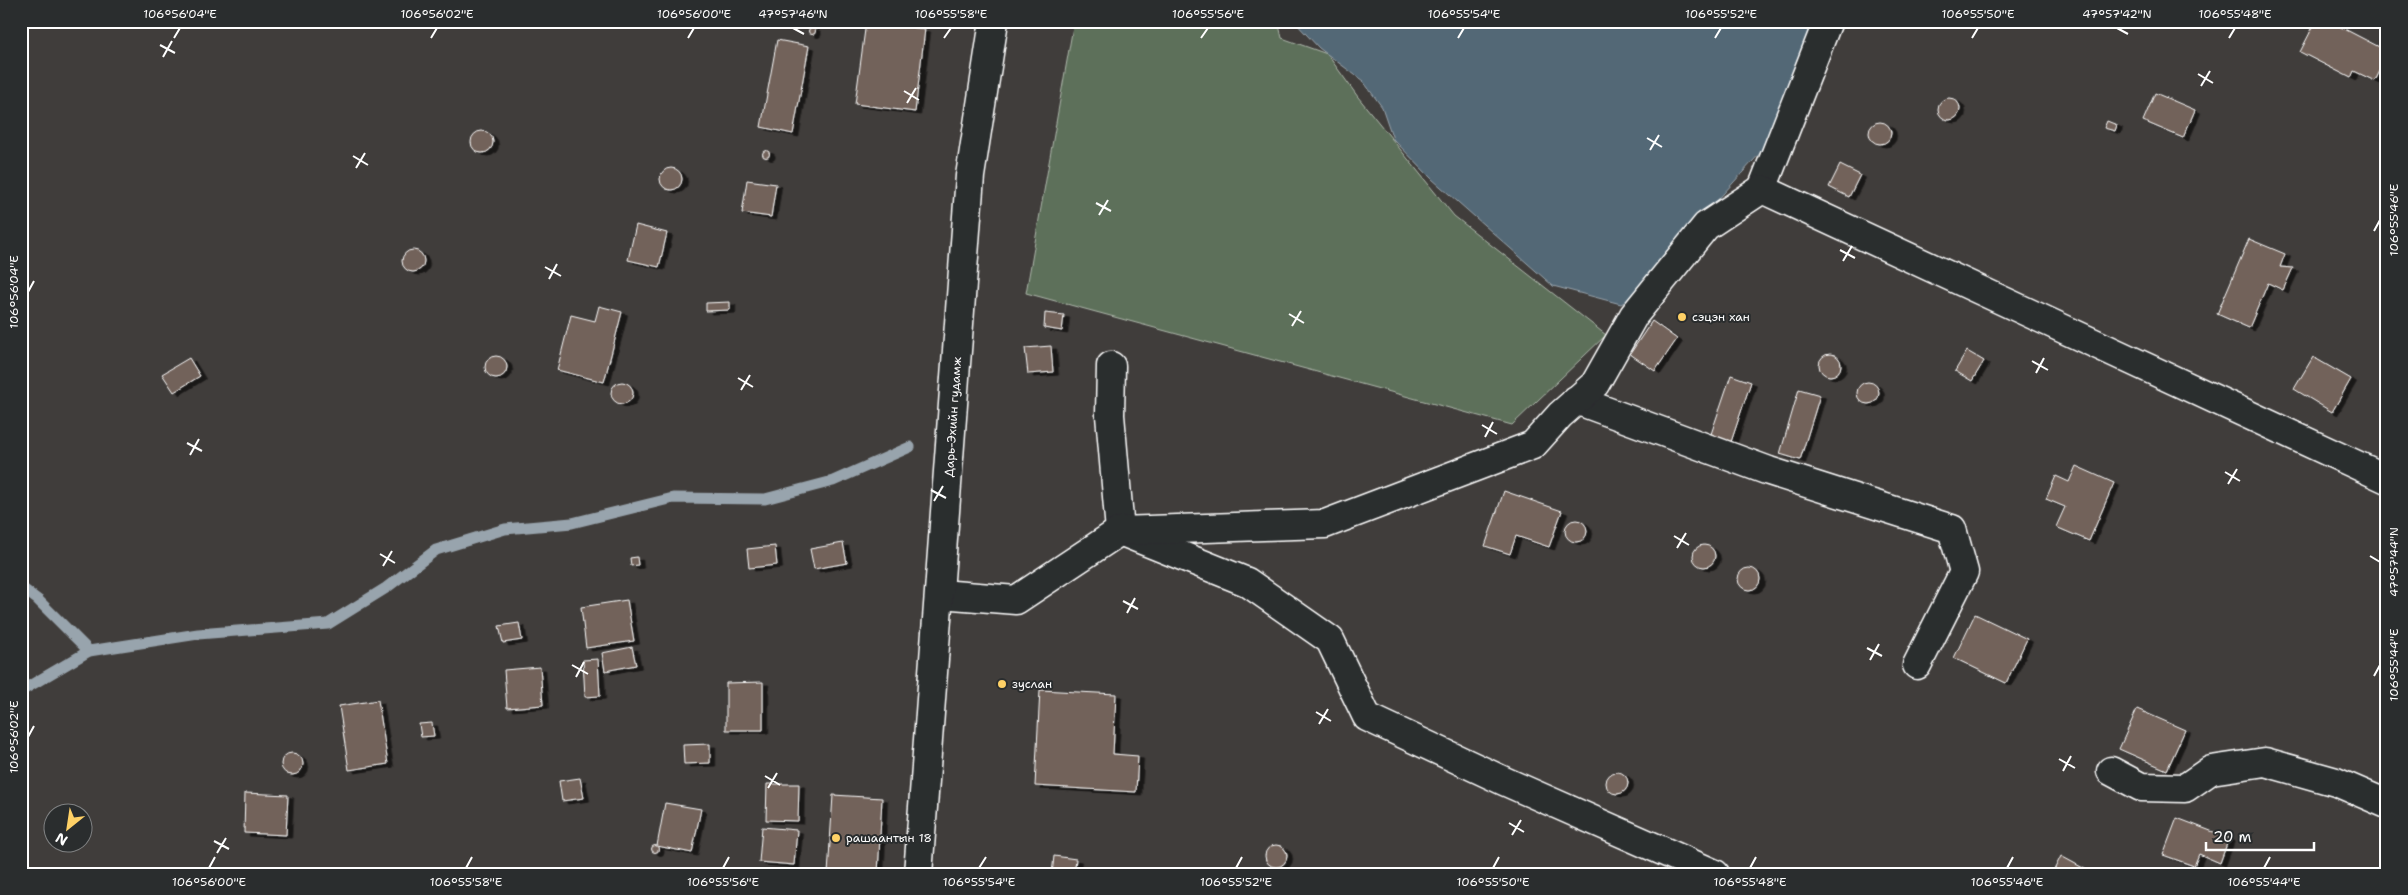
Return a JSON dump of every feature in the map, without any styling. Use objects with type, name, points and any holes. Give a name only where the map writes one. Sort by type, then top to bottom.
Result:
[{"type":"street","name":"Дарь-Эхийн гудамж","points":[[918,874],[970,176],[994,21]]},
{"type":"street","points":[[940,594],[1016,600],[1120,531],[1325,524],[1533,445],[1576,400],[1595,384],[1634,315],[1706,226],[1762,189],[1828,21]]},
{"type":"street","points":[[1762,189],[2387,479]]},
{"type":"street","points":[[1111,366],[1111,431],[1120,531]]},
{"type":"street","points":[[1576,400],[1769,471],[1952,529],[1964,572],[1917,665]]},
{"type":"street","points":[[1120,531],[1247,582],[1330,640],[1367,717],[1504,781],[1715,874]]},
{"type":"street","points":[[2111,772],[2141,786],[2185,788],[2211,770],[2265,762],[2336,782],[2387,804]]},
{"type":"green space","points":[[1074,21],[1278,21],[1282,38],[1327,54],[1358,97],[1454,216],[1606,335],[1512,425],[1026,293]]},
{"type":"water","points":[[1294,21],[1815,21],[1800,73],[1762,151],[1695,225],[1659,282],[1621,304],[1553,286],[1432,179],[1393,139],[1382,107],[1363,81],[1319,48]]},
{"type":"building","points":[[2316,21],[2329,21],[2387,51],[2387,57],[2375,81],[2354,71],[2351,78],[2300,52]]},
{"type":"building","points":[[866,22],[925,29],[915,112],[855,104]]},
{"type":"building","points":[[812,27],[816,31],[812,35],[808,31]]},
{"type":"building","points":[[777,40],[809,46],[793,134],[761,127]]},
{"type":"building","points":[[2155,93],[2195,110],[2183,138],[2143,121]]},
{"type":"building","points":[[1945,98],[1953,98],[1960,105],[1960,113],[1953,120],[1945,120],[1938,113],[1938,105]]},
{"type":"building","points":[[2107,121],[2117,125],[2115,131],[2104,128]]},
{"type":"building","points":[[1876,122],[1884,122],[1891,129],[1891,137],[1884,144],[1876,144],[1869,137],[1869,129]]},
{"type":"building","points":[[478,131],[486,131],[493,138],[493,146],[486,153],[478,153],[471,146],[471,138]]},
{"type":"building","points":[[766,150],[770,154],[766,158],[762,154]]},
{"type":"building","points":[[1840,165],[1860,175],[1849,197],[1829,187]]},
{"type":"building","points":[[667,168],[675,168],[682,175],[682,183],[675,190],[667,190],[660,183],[660,175]]},
{"type":"building","points":[[747,180],[776,184],[771,217],[742,213]]},
{"type":"building","points":[[636,225],[667,233],[659,267],[628,260]]},
{"type":"building","points":[[2249,239],[2285,254],[2280,267],[2293,268],[2283,290],[2268,283],[2249,328],[2217,314]]},
{"type":"building","points":[[409,250],[417,250],[424,257],[424,265],[417,272],[409,272],[402,265],[402,257]]},
{"type":"building","points":[[730,302],[730,310],[706,311],[706,303]]},
{"type":"building","points":[[599,306],[622,312],[604,382],[557,370],[571,315],[595,321]]},
{"type":"building","points":[[1045,313],[1064,315],[1062,331],[1044,328]]},
{"type":"building","points":[[1652,321],[1677,339],[1655,371],[1630,354]]},
{"type":"building","points":[[1051,346],[1053,372],[1028,374],[1025,348]]},
{"type":"building","points":[[1967,351],[1984,361],[1972,381],[1955,371]]},
{"type":"building","points":[[1826,354],[1834,354],[1841,361],[1841,369],[1834,376],[1826,376],[1819,369],[1819,361]]},
{"type":"building","points":[[492,356],[500,356],[507,363],[507,371],[500,378],[492,378],[485,371],[485,363]]},
{"type":"building","points":[[2313,357],[2351,379],[2332,412],[2294,389]]},
{"type":"building","points":[[189,358],[200,376],[174,392],[162,374]]},
{"type":"building","points":[[1731,375],[1751,382],[1730,445],[1710,437]]},
{"type":"building","points":[[622,382],[630,385],[633,393],[630,401],[622,404],[614,401],[611,393],[614,385]]},
{"type":"building","points":[[1868,382],[1876,385],[1879,393],[1876,401],[1868,404],[1860,401],[1857,393],[1860,385]]},
{"type":"building","points":[[1799,389],[1820,395],[1800,460],[1780,454]]},
{"type":"building","points":[[2076,466],[2114,483],[2089,541],[2056,527],[2065,507],[2046,499],[2056,476],[2069,482]]},
{"type":"building","points":[[1504,491],[1562,511],[1549,547],[1516,536],[1510,554],[1485,546]]},
{"type":"building","points":[[1576,520],[1584,523],[1587,531],[1584,539],[1576,542],[1568,539],[1565,531],[1568,523]]},
{"type":"building","points":[[843,543],[847,563],[814,569],[810,549]]},
{"type":"building","points":[[1704,545],[1712,548],[1715,556],[1712,564],[1704,567],[1696,564],[1693,556],[1696,548]]},
{"type":"building","points":[[775,546],[777,565],[749,568],[747,549]]},
{"type":"building","points":[[637,557],[638,565],[631,566],[630,558]]},
{"type":"building","points":[[1749,568],[1757,571],[1760,579],[1757,587],[1749,590],[1741,587],[1738,579],[1741,571]]},
{"type":"building","points":[[627,600],[634,641],[586,648],[581,607]]},
{"type":"building","points":[[1975,614],[2027,639],[2006,683],[1954,658]]},
{"type":"building","points":[[519,623],[522,640],[503,643],[499,626]]},
{"type":"building","points":[[632,647],[636,665],[605,671],[602,653]]},
{"type":"building","points":[[598,659],[600,696],[585,697],[583,660]]},
{"type":"building","points":[[540,667],[543,705],[507,708],[504,670]]},
{"type":"building","points":[[763,682],[763,730],[726,730],[726,683]]},
{"type":"building","points":[[1040,690],[1116,694],[1113,754],[1138,756],[1136,792],[1035,786]]},
{"type":"building","points":[[378,700],[388,764],[349,770],[339,706]]},
{"type":"building","points":[[2137,709],[2185,730],[2167,770],[2119,749]]},
{"type":"building","points":[[432,723],[434,736],[421,737],[419,724]]},
{"type":"building","points":[[710,744],[710,763],[684,764],[683,745]]},
{"type":"building","points":[[288,753],[296,753],[303,760],[303,768],[296,775],[288,775],[281,768],[281,760]]},
{"type":"building","points":[[1617,772],[1625,775],[1628,783],[1625,791],[1617,794],[1609,791],[1606,783],[1609,775]]},
{"type":"building","points":[[580,778],[584,798],[562,801],[559,781]]},
{"type":"building","points":[[767,784],[799,784],[798,821],[766,820]]},
{"type":"building","points":[[245,793],[288,795],[286,835],[244,833]]},
{"type":"building","points":[[833,795],[882,798],[878,874],[828,874]]},
{"type":"building","points":[[665,803],[701,809],[692,853],[657,846]]},
{"type":"building","points":[[2177,818],[2229,838],[2220,863],[2199,854],[2194,866],[2163,855]]},
{"type":"building","points":[[762,827],[797,830],[794,865],[759,862]]},
{"type":"building","points":[[655,845],[659,849],[655,853],[651,849]]},
{"type":"building","points":[[1272,845],[1280,845],[1287,852],[1287,860],[1280,867],[1272,867],[1265,860],[1265,852]]},
{"type":"building","points":[[1054,856],[1076,859],[1074,874],[1052,874]]},
{"type":"building","points":[[2061,856],[2094,874],[2052,874]]},
{"type":"waterway","points":[[21,691],[89,651],[198,634],[328,624],[386,588],[436,550],[505,529],[572,523],[673,498],[765,499],[833,481],[910,447]]},
{"type":"waterway","points":[[21,587],[38,600],[89,651]]},
{"type":"place","name":"сэцэн хан","points":[[1682,317]]},
{"type":"place","name":"зуслан","points":[[1002,684]]},
{"type":"place","name":"рашаантын 18","points":[[836,838]]}]
